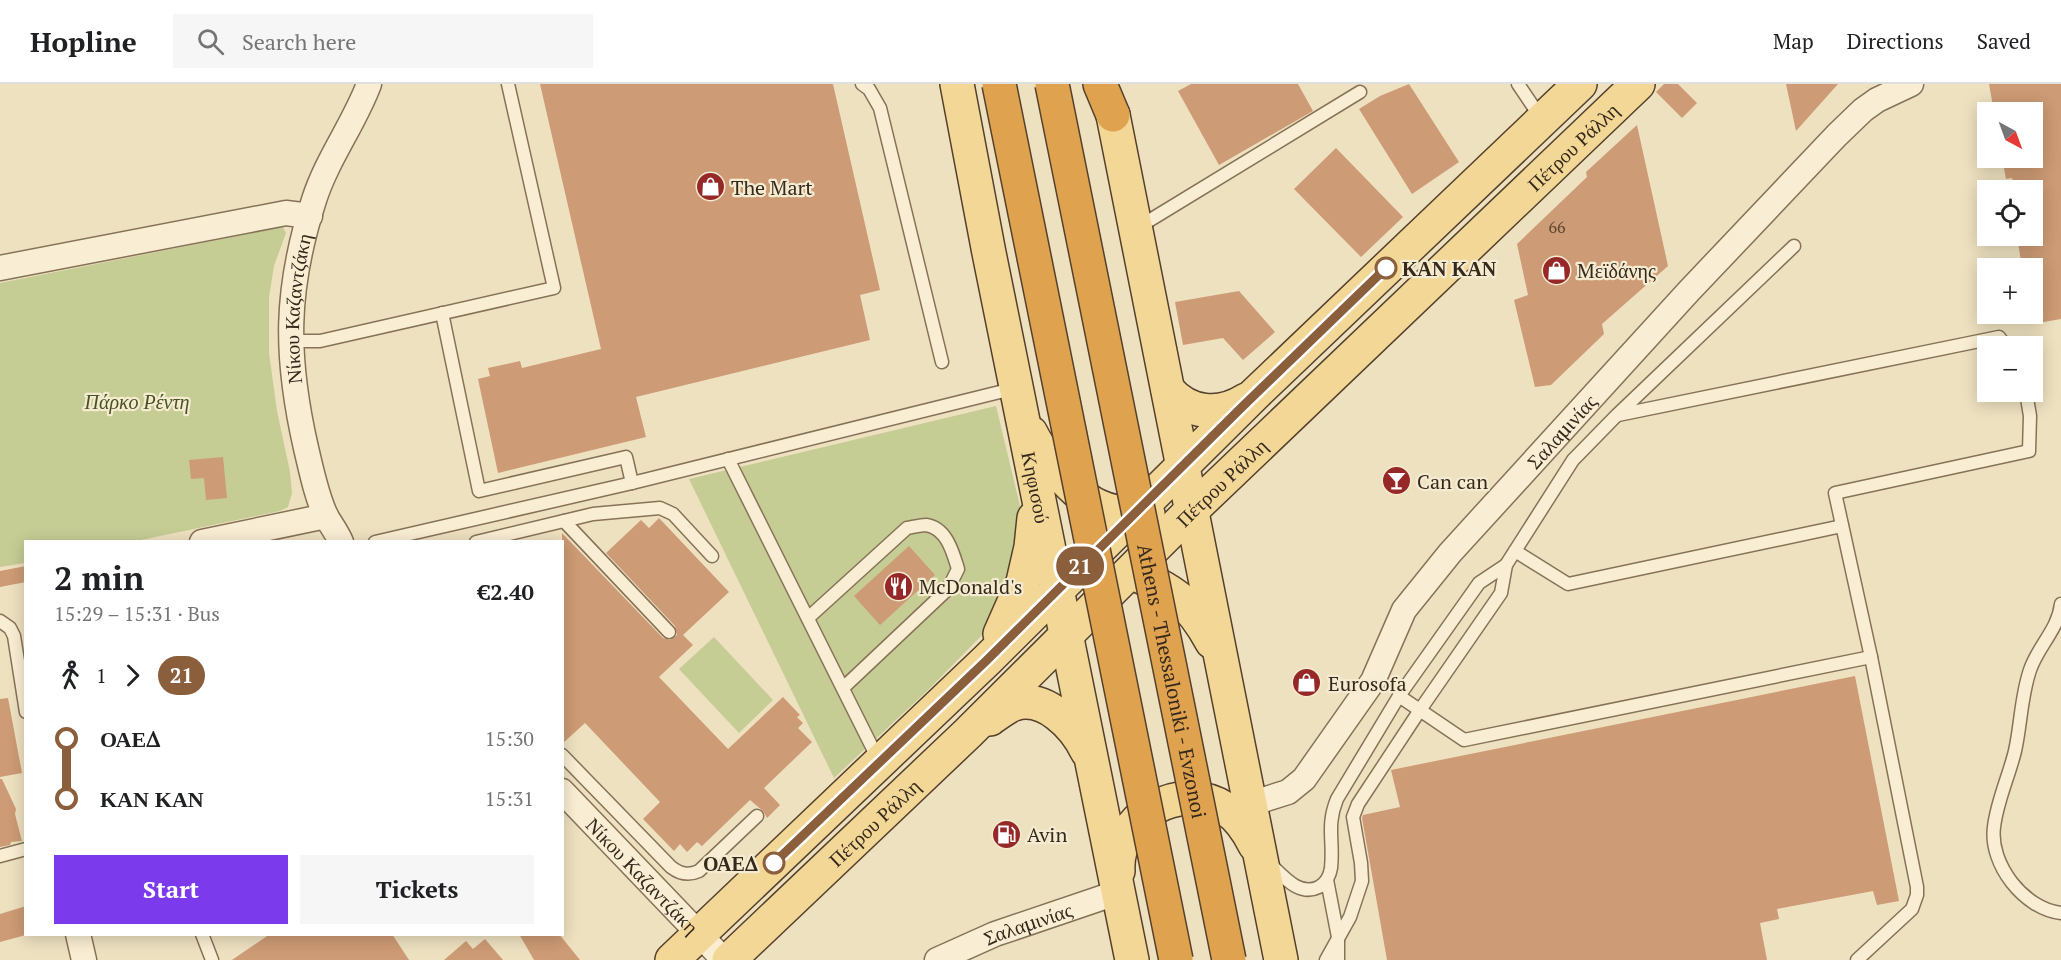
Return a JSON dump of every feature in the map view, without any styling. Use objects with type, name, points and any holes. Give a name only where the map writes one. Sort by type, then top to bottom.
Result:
[{"type":"highway","points":[[999,84],[1176,960]]},
{"type":"highway","name":"Athens - Thessaloniki - Evzonoi","points":[[1052,84],[1229,960]]},
{"type":"highway","points":[[1100,84],[1113,115]]},
{"type":"main road","name":"Κηφισού","points":[[957,84],[1132,960]]},
{"type":"main road","name":"Πέτρου Ράλλη","points":[[672,960],[987,660],[1255,394],[1580,84]]},
{"type":"main road","name":"Πέτρου Ράλλη","points":[[729,960],[968,733],[1192,510],[1638,84]]},
{"type":"main road","points":[[1113,115],[1281,960]]},
{"type":"main road","points":[[1016,388],[1024,418],[1037,445],[1076,493],[1090,503],[1132,515],[1192,510]]},
{"type":"main road","points":[[1168,390],[1174,397],[1190,406],[1208,411],[1224,411],[1255,394]]},
{"type":"main road","points":[[987,660],[1020,594],[1031,547],[1036,483]]},
{"type":"main road","points":[[1057,589],[1083,575],[1129,572],[1156,583],[1183,601],[1204,628],[1221,658]]},
{"type":"main road","points":[[968,733],[1013,704],[1027,702],[1039,704],[1059,715],[1075,732],[1086,749],[1095,772]]},
{"type":"main road","points":[[1119,892],[1117,863],[1119,849],[1125,835],[1144,813],[1170,800],[1199,799],[1226,808],[1246,828],[1260,854]]},
{"type":"street","name":"Νίκου Καζαντζάκη","points":[[340,540],[326,516],[310,465],[295,398],[291,309],[295,281],[315,199],[369,84]]},
{"type":"street","name":"Σαλαμινίας","points":[[1250,804],[1288,792],[1304,779],[1373,681],[1404,610],[1450,553],[1689,291],[1863,110],[1877,100],[1911,84]]},
{"type":"street","points":[[0,268],[286,213],[310,216]]},
{"type":"street","points":[[212,540],[326,516]]},
{"type":"street","name":"Νίκου Καζαντζάκη","points":[[564,793],[724,960]]},
{"type":"street","name":"Σαλαμινίας","points":[[937,960],[995,934],[1119,892]]},
{"type":"street","points":[[78,936],[84,960]]},
{"type":"lane","points":[[291,342],[320,341],[554,288],[508,84]]},
{"type":"lane","points":[[862,84],[869,89],[880,108],[942,362]]},
{"type":"lane","points":[[1518,84],[1542,119]]},
{"type":"lane","points":[[1136,229],[1360,92]]},
{"type":"lane","points":[[1326,960],[1350,917],[1362,881],[1353,818],[1358,804],[1501,593],[1506,565],[1573,460],[1794,246]]},
{"type":"lane","points":[[442,314],[479,491],[626,457],[632,483]]},
{"type":"lane","points":[[1617,415],[1977,341]]},
{"type":"lane","points":[[384,540],[632,483],[1016,388]]},
{"type":"lane","points":[[1857,960],[1912,909],[1917,895],[1871,657],[1835,493],[2029,451],[2030,416],[2027,402]]},
{"type":"lane","points":[[728,459],[880,762]]},
{"type":"lane","points":[[484,540],[593,514],[660,508],[674,514],[712,556]]},
{"type":"lane","points":[[564,521],[669,632]]},
{"type":"lane","points":[[808,618],[907,528],[927,525],[941,533],[951,546],[958,569],[948,589],[843,688]]},
{"type":"lane","points":[[1515,551],[1568,584],[1842,526]]},
{"type":"lane","points":[[1260,854],[1289,882],[1302,890],[1322,886],[1331,869],[1330,827],[1337,799],[1399,696],[1479,583],[1506,565]]},
{"type":"lane","points":[[2061,604],[2060,614],[2030,669],[2015,748],[1993,828],[2000,860],[2013,884],[2031,902],[2050,911],[2061,913]]},
{"type":"lane","points":[[0,621],[10,628],[14,636],[24,699]]},
{"type":"lane","points":[[1399,696],[1464,740],[1871,657]]},
{"type":"lane","points":[[564,757],[671,867],[686,874],[695,873],[703,868],[757,816]]},
{"type":"lane","points":[[594,823],[613,807]]},
{"type":"lane","points":[[0,856],[24,850]]},
{"type":"lane","points":[[1327,880],[1338,937],[1338,960]]},
{"type":"lane","points":[[203,936],[212,960]]},
{"type":"green space","name":"Πάρκο Ρέντη","points":[[283,227],[286,233],[274,266],[269,297],[269,353],[277,411],[290,472],[292,493],[288,507],[280,511],[141,540],[24,540],[24,563],[0,567],[0,283]]},
{"type":"green space","points":[[996,406],[1021,510],[1018,556],[997,620],[928,690],[834,778],[689,479]]},
{"type":"green space","points":[[714,637],[773,700],[739,733],[679,669]]},
{"type":"building","name":"The Mart","points":[[540,84],[833,84],[880,290],[860,295],[870,340],[636,397],[646,437],[498,473],[478,379],[490,376],[488,368],[520,361],[522,368],[601,349]]},
{"type":"building","points":[[1191,84],[1298,84],[1313,111],[1219,165],[1178,91]]},
{"type":"building","points":[[1409,84],[1459,162],[1412,194],[1359,109],[1380,96]]},
{"type":"building","points":[[1664,84],[1678,84],[1697,103],[1682,118],[1656,92]]},
{"type":"building","points":[[1786,84],[1838,84],[1796,131]]},
{"type":"building","points":[[1989,84],[2061,84],[2061,319],[2043,322],[2043,258],[2020,258],[2019,246],[2043,246],[2043,180],[2006,179],[2004,168],[2043,168],[2043,102],[1992,102]]},
{"type":"building","points":[[1637,125],[1668,266],[1602,324],[1604,334],[1551,385],[1535,387],[1514,300],[1528,295],[1517,244],[1587,177],[1586,172]]},
{"type":"building","points":[[1336,148],[1403,217],[1361,257],[1294,189]]},
{"type":"building","points":[[1239,291],[1275,332],[1243,360],[1223,338],[1183,345],[1175,302]]},
{"type":"building","points":[[223,457],[227,498],[206,500],[204,478],[191,479],[189,460]]},
{"type":"building","points":[[659,518],[729,592],[683,635],[693,645],[659,677],[728,749],[783,697],[800,715],[797,717],[803,723],[798,728],[812,742],[764,788],[780,805],[767,818],[763,811],[750,800],[702,846],[697,842],[687,852],[680,844],[674,851],[643,819],[660,802],[585,723],[564,742],[564,540],[562,540],[562,533],[663,638],[670,640],[677,635],[675,626],[606,553],[641,520],[649,528]]},
{"type":"building","points":[[909,546],[935,575],[880,625],[854,596]]},
{"type":"building","points":[[24,566],[24,582],[0,587],[0,571]]},
{"type":"building","points":[[1855,676],[1899,901],[1877,905],[1873,891],[1777,909],[1779,919],[1760,923],[1767,960],[1387,960],[1362,818],[1363,815],[1400,807],[1391,770]]},
{"type":"building","points":[[8,698],[22,773],[0,777],[0,699]]},
{"type":"building","points":[[0,779],[16,809],[15,814],[22,841],[11,842],[10,845],[0,847]]},
{"type":"building","points":[[24,907],[24,936],[0,942],[0,914]]},
{"type":"building","points":[[267,936],[393,936],[409,960],[232,960]]},
{"type":"building","points":[[520,936],[561,936],[580,960],[534,960]]},
{"type":"building","points":[[485,939],[503,960],[444,960],[466,941],[473,949]]},
{"type":"bus line","name":"21","points":[[774,863],[987,660],[1386,268]]},
{"type":"place","name":"The Mart","points":[[710,187]]},
{"type":"place","name":"ΚΑΝ ΚΑΝ","points":[[1386,268]]},
{"type":"place","name":"Μεϊδάνης","points":[[1556,270]]},
{"type":"place","name":"Can can","points":[[1396,481]]},
{"type":"place","name":"McDonald's","points":[[898,586]]},
{"type":"place","name":"Eurosofa","points":[[1307,683]]},
{"type":"place","name":"Avin","points":[[1006,834]]},
{"type":"place","name":"ΟΑΕΔ","points":[[774,863]]}]
